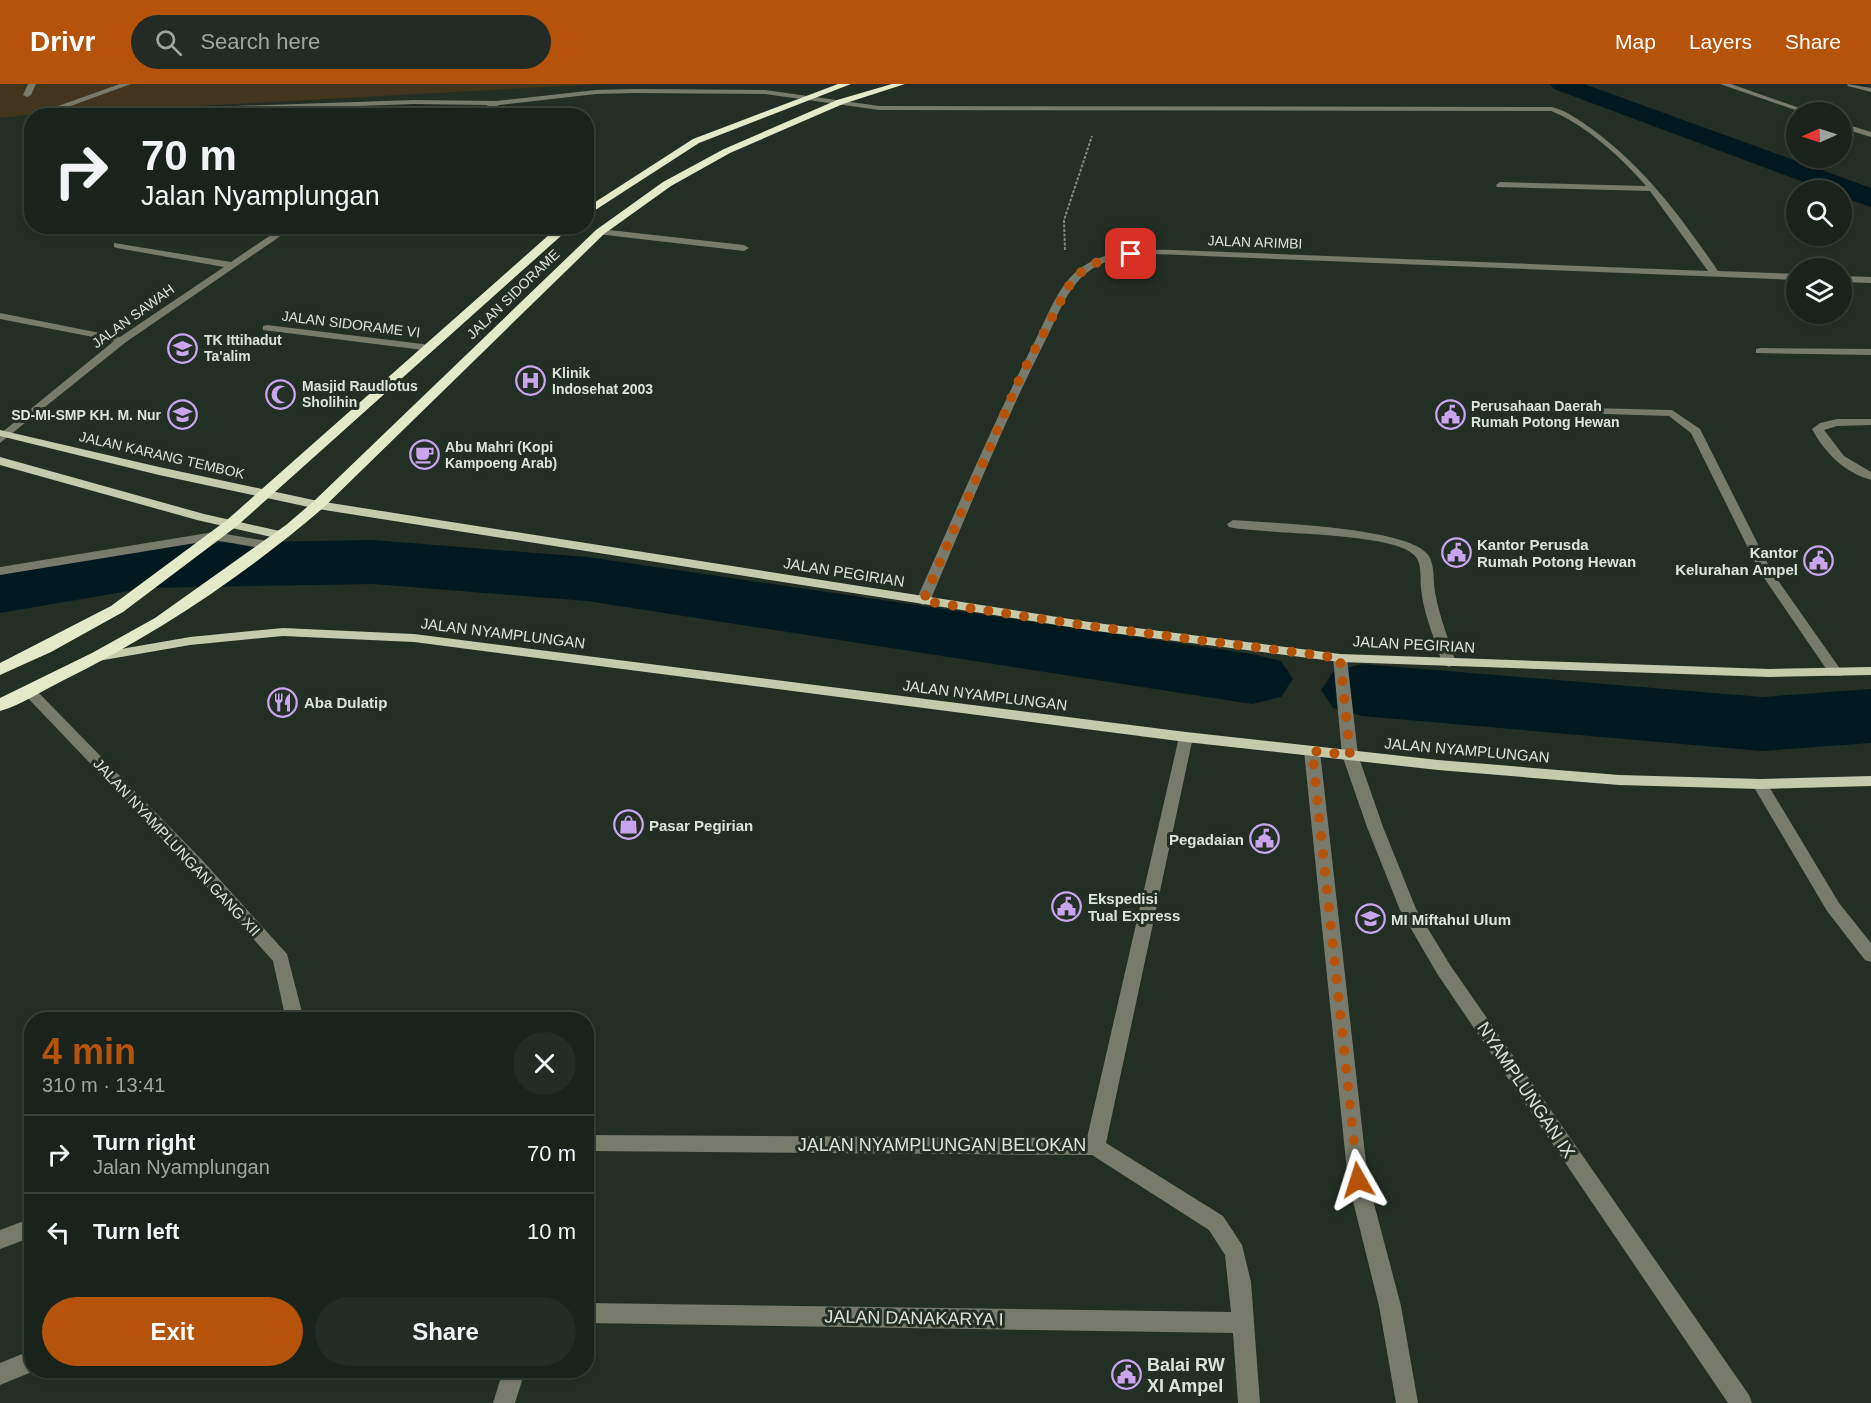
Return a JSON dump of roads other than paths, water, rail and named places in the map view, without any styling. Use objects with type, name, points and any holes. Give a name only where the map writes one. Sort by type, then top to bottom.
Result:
[{"type":"highway","points":[[594,208],[696,141],[847,84]]},
{"type":"highway","name":"JALAN SIDORAME","points":[[0,705],[98,657],[161,621],[280,535],[318,505],[600,232],[667,184],[727,151],[840,102],[901,84]]},
{"type":"highway","name":"JALAN SIDORAME","points":[[0,670],[117,609],[232,523],[556,234]]},
{"type":"main road","name":"JALAN KARANG TEMBOK","points":[[2,436],[318,505]]},
{"type":"main road","points":[[0,461],[280,535]]},
{"type":"main road","name":"JALAN PEGIRIAN","points":[[318,505],[1089,626],[1340,658],[1746,673],[1871,671]]},
{"type":"main road","name":"JALAN NYAMPLUNGAN","points":[[98,657],[190,641],[283,632],[414,638],[1186,737],[1350,755],[1619,780],[1760,784],[1871,781]]},
{"type":"street","points":[[27,95],[32,84]]},
{"type":"street","points":[[65,108],[127,84]]},
{"type":"street","points":[[1724,84],[1786,105]]},
{"type":"street","points":[[1851,84],[1871,90]]},
{"type":"street","points":[[148,108],[414,102],[497,103],[596,92],[729,90],[808,97],[879,108],[1552,109],[1568,116],[1607,142],[1654,189],[1715,274]]},
{"type":"street","points":[[489,108],[497,103]]},
{"type":"street","points":[[1852,128],[1871,135]]},
{"type":"street","points":[[1500,185],[1654,189]]},
{"type":"street","points":[[600,232],[744,248]]},
{"type":"street","name":"JALAN SAWAH","points":[[2,436],[122,340],[279,234]]},
{"type":"street","points":[[117,245],[231,265]]},
{"type":"street","name":"JALAN ARIMBI","points":[[923,601],[1020,378],[1068,287],[1084,269],[1102,260],[1131,254],[1204,253],[1786,277]]},
{"type":"street","points":[[1852,279],[1871,280]]},
{"type":"street","points":[[0,316],[122,340]]},
{"type":"street","name":"JALAN SIDORAME VI","points":[[267,328],[430,348]]},
{"type":"street","points":[[1760,351],[1871,352]]},
{"type":"street","points":[[1547,410],[1672,413],[1696,431],[1766,572],[1836,673]]},
{"type":"street","points":[[1871,422],[1826,424],[1818,429],[1823,440],[1848,465],[1871,476]]},
{"type":"street","points":[[1233,524],[1401,542],[1419,552],[1426,568],[1428,592],[1449,663]]},
{"type":"street","points":[[0,571],[214,537],[262,549]]},
{"type":"street","name":"NYAMPLUNGAN IX","points":[[1340,658],[1350,755],[1395,881],[1408,910],[1425,939],[1741,1403]]},
{"type":"street","name":"JALAN NYAMPLUNGAN GANG XII","points":[[29,691],[197,866],[281,959],[293,1012]]},
{"type":"street","name":"JALAN NYAMPLUNGAN BELOKAN","points":[[594,1143],[1095,1147],[1186,737]]},
{"type":"street","points":[[1312,751],[1358,1180],[1390,1306],[1407,1403]]},
{"type":"street","points":[[1760,784],[1833,907],[1871,955]]},
{"type":"street","points":[[1095,1147],[1216,1223],[1235,1252],[1240,1282],[1249,1403]]},
{"type":"street","points":[[0,1240],[24,1230]]},
{"type":"street","name":"JALAN DANAKARYA I","points":[[594,1313],[1242,1323]]},
{"type":"street","points":[[0,1374],[24,1364]]},
{"type":"street","points":[[504,1403],[512,1378]]},
{"type":"waterway","points":[[1562,84],[1871,198]]},
{"type":"waterway","points":[[0,590],[146,566],[373,562],[587,579],[1252,679]]},
{"type":"waterway","points":[[1362,690],[1762,724],[1871,716]]},
{"type":"place","name":"TK Ittihadut Ta'alim","points":[[183,348]]},
{"type":"place","name":"Klinik Indosehat 2003","points":[[531,381]]},
{"type":"place","name":"Masjid Raudlotus Sholihin","points":[[281,394]]},
{"type":"place","name":"Perusahaan Daerah Rumah Potong Hewan","points":[[1450,414]]},
{"type":"place","name":"SD-MI-SMP KH. M. Nur","points":[[182,415]]},
{"type":"place","name":"Abu Mahri (Kopi Kampoeng Arab)","points":[[424,455]]},
{"type":"place","name":"Kantor Perusda Rumah Potong Hewan","points":[[1456,553]]},
{"type":"place","name":"Kantor Kelurahan Ampel","points":[[1819,561]]},
{"type":"place","name":"Aba Dulatip","points":[[283,702]]},
{"type":"place","name":"Pasar Pegirian","points":[[628,825]]},
{"type":"place","name":"Pegadaian","points":[[1265,839]]},
{"type":"place","name":"Ekspedisi Tual Express","points":[[1067,907]]},
{"type":"place","name":"MI Miftahul Ulum","points":[[1370,919]]},
{"type":"place","name":"Balai RW XI Ampel","points":[[1126,1375]]}]
